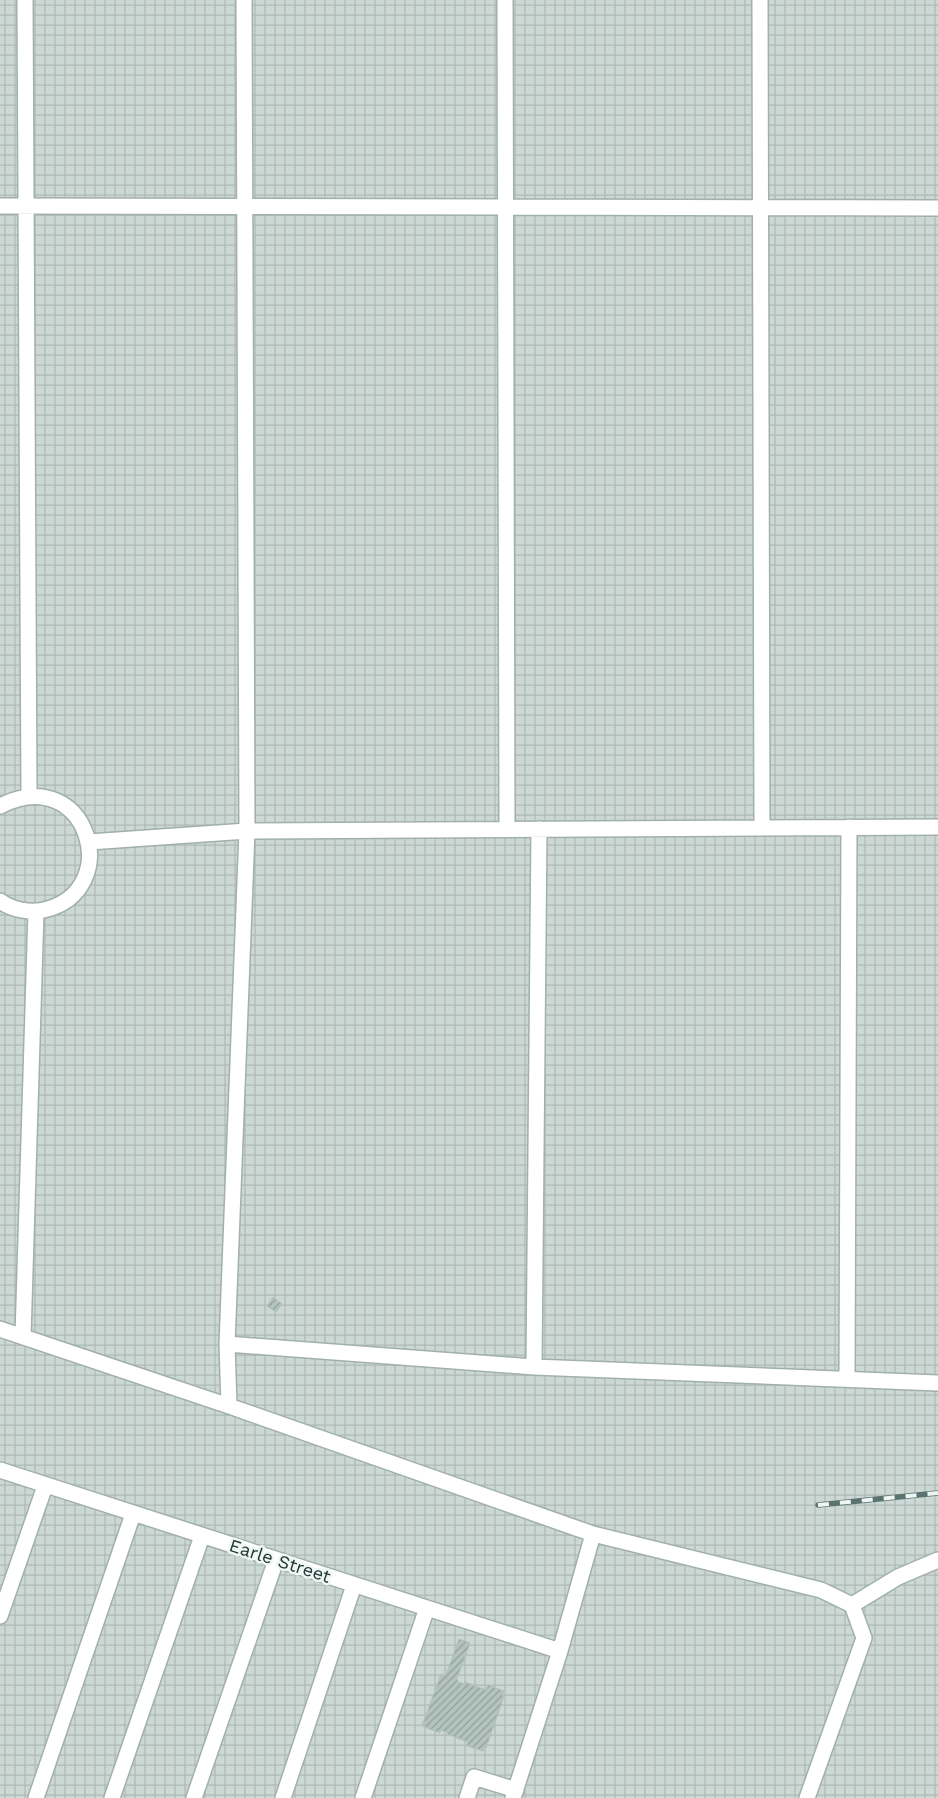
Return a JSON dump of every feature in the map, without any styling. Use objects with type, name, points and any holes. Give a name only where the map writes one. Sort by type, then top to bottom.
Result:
[{"type":"street","points":[[25,0],[29,796]]},
{"type":"street","points":[[229,1406],[227,1344],[247,831],[244,0]]},
{"type":"street","points":[[504,0],[507,829]]},
{"type":"street","points":[[760,0],[762,828]]},
{"type":"street","points":[[0,206],[938,208]]},
{"type":"street","points":[[0,806],[13,799],[29,796],[46,797],[61,803],[74,813],[84,826],[89,842],[90,858],[86,874],[78,889],[66,900],[52,908],[36,911],[19,910],[0,901]]},
{"type":"street","points":[[89,842],[247,831],[938,827]]},
{"type":"street","points":[[847,1379],[849,828]]},
{"type":"street","points":[[534,1367],[539,829]]},
{"type":"street","points":[[23,1336],[36,911]]},
{"type":"street","points":[[0,1329],[229,1406],[593,1534],[822,1590],[852,1606],[864,1638],[807,1798]]},
{"type":"street","points":[[227,1344],[534,1367],[938,1383]]},
{"type":"street","name":"Earle Street","points":[[0,1470],[560,1651]]},
{"type":"street","points":[[0,1616],[45,1486]]},
{"type":"street","points":[[36,1798],[133,1514]]},
{"type":"street","points":[[467,1798],[474,1777],[515,1794],[560,1651],[593,1534]]},
{"type":"street","points":[[112,1798],[202,1536]]},
{"type":"street","points":[[194,1798],[276,1560]]},
{"type":"street","points":[[852,1606],[898,1577],[938,1560]]},
{"type":"street","points":[[283,1798],[354,1585]]},
{"type":"street","points":[[363,1798],[427,1608]]},
{"type":"shaded area","points":[[0,0],[938,0],[938,1798],[0,1798]]},
{"type":"building","points":[[273,1297],[282,1304],[276,1312],[267,1306]]},
{"type":"building","points":[[459,1639],[470,1643],[457,1679],[458,1682],[465,1684],[465,1682],[486,1690],[488,1685],[504,1691],[502,1695],[504,1696],[486,1748],[484,1747],[483,1751],[467,1746],[468,1742],[441,1730],[440,1733],[422,1726],[441,1674],[446,1675]]},
{"type":"railway","points":[[818,1505],[938,1493]]}]
